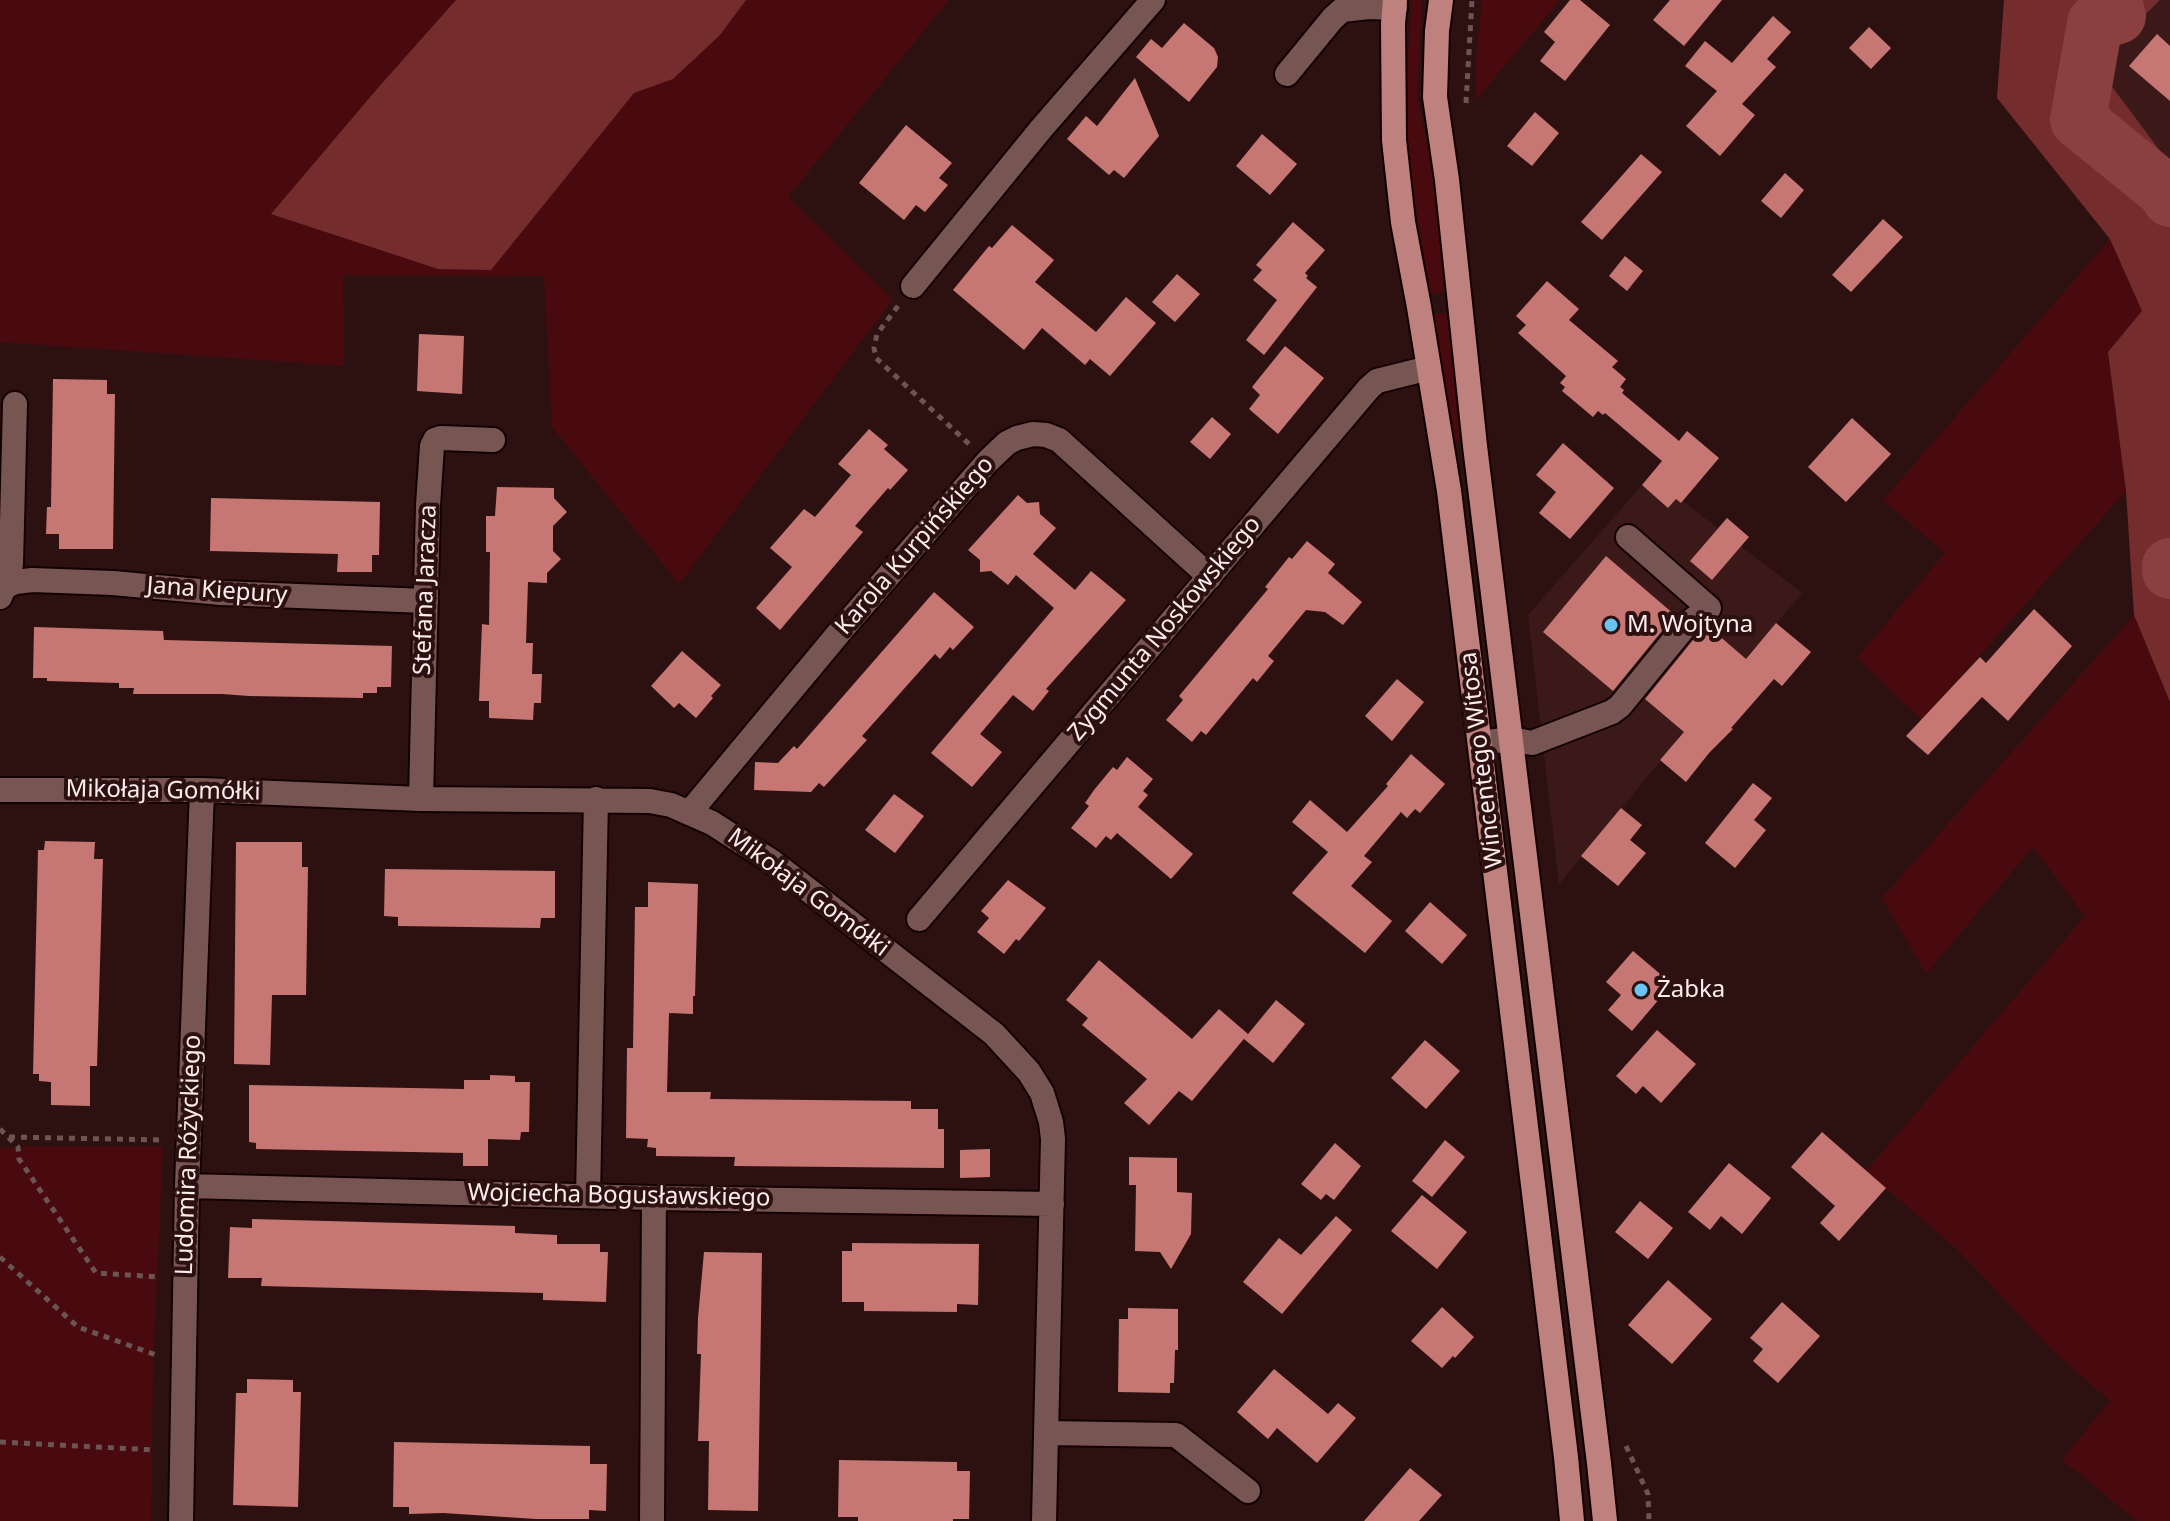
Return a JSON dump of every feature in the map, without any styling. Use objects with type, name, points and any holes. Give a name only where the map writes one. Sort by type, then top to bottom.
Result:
[{"type":"main road","name":"Wincentego Witosa","points":[[1441,0],[1435,97],[1605,1521]]},
{"type":"main road","name":"Wincentego Witosa","points":[[1395,4],[1392,73],[1394,140],[1403,222],[1449,491],[1572,1521]]},
{"type":"street","points":[[913,286],[1041,129],[1153,0]]},
{"type":"street","points":[[1287,74],[1342,10],[1395,4]]},
{"type":"street","name":"Zygmunta Noskowskiego","points":[[919,919],[1369,388],[1377,381],[1429,368]]},
{"type":"street","name":"Jana Kiepury","points":[[4,591],[11,563],[15,404]]},
{"type":"street","name":"Karola Kurpińskiego","points":[[690,812],[824,650],[988,461],[1017,438],[1033,434],[1059,440],[1210,577]]},
{"type":"street","name":"Stefana Jaracza","points":[[421,799],[432,446],[435,440],[441,438],[493,440]]},
{"type":"street","points":[[1480,743],[1511,739],[1532,743],[1612,712],[1687,624],[1709,608],[1628,537]]},
{"type":"street","name":"Jana Kiepury","points":[[4,591],[16,582],[32,580],[221,593],[426,601]]},
{"type":"street","name":"Mikołaja Gomółki","points":[[0,790],[202,790],[421,799],[650,801],[690,812],[771,861],[994,1034],[1029,1072],[1042,1093],[1053,1139],[1044,1521]]},
{"type":"street","name":"Ludomira Różyckiego","points":[[181,1521],[187,1186],[202,790]]},
{"type":"street","points":[[588,1196],[596,799]]},
{"type":"street","name":"Wojciecha Bogusławskiego","points":[[187,1186],[1052,1204]]},
{"type":"street","points":[[652,1521],[654,1198]]},
{"type":"street","points":[[1046,1433],[1176,1435],[1248,1491]]},
{"type":"path","points":[[913,286],[877,334],[874,348],[876,358],[988,461]]},
{"type":"path","points":[[0,1129],[18,1147],[19,1159],[96,1273],[185,1279]]},
{"type":"path","points":[[8,1137],[189,1140]]},
{"type":"path","points":[[0,1257],[78,1327],[183,1363]]},
{"type":"path","points":[[0,1442],[182,1451]]},
{"type":"shaded area","points":[[0,0],[949,0],[788,197],[893,299],[679,584],[552,427],[544,276],[343,275],[344,366],[0,342]]},
{"type":"shaded area","points":[[456,0],[746,0],[720,35],[673,79],[634,93],[491,270],[438,269],[271,214]]},
{"type":"shaded area","points":[[1412,0],[1422,0],[1417,96],[1433,174],[1448,291],[1430,294],[1407,137],[1406,85]]},
{"type":"shaded area","points":[[1482,0],[1560,0],[1476,100],[1476,59]]},
{"type":"shaded area","points":[[2004,0],[2160,0],[2095,64],[2170,164],[2170,702],[2134,615],[2126,491],[2108,352],[2142,311],[2110,239],[1997,98]]},
{"type":"shaded area","points":[[2160,0],[2170,0],[2170,164],[2094,64]]},
{"type":"shaded area","points":[[2110,239],[2142,311],[2108,352],[2126,491],[1922,720],[1857,658],[1945,553],[1883,500]]},
{"type":"shaded area","points":[[1451,312],[1465,438],[1459,442],[1454,440],[1432,315]]},
{"type":"shaded area","points":[[1650,476],[1802,593],[1559,884],[1528,615]]},
{"type":"shaded area","points":[[2134,615],[2170,702],[2170,1521],[2137,1521],[2062,1460],[2110,1401],[2054,1352],[1958,1250],[1866,1171],[2085,916],[2033,847],[1926,974],[1882,898]]},
{"type":"shaded area","points":[[163,1146],[153,1370],[151,1521],[0,1521],[0,1148]]},
{"type":"building","points":[[1570,0],[1580,0],[1610,25],[1565,81],[1540,61],[1555,42],[1544,32]]},
{"type":"building","points":[[1670,0],[1722,0],[1684,46],[1653,20]]},
{"type":"building","points":[[1773,16],[1791,32],[1767,59],[1776,67],[1742,104],[1755,115],[1720,156],[1686,126],[1717,91],[1685,66],[1705,41],[1732,63]]},
{"type":"building","points":[[1184,23],[1214,48],[1218,57],[1217,67],[1189,102],[1136,57],[1151,39],[1162,48]]},
{"type":"building","points":[[1869,27],[1891,48],[1871,69],[1849,48]]},
{"type":"building","points":[[2157,34],[2170,46],[2170,101],[2129,66]]},
{"type":"building","points":[[1135,78],[1159,136],[1124,178],[1114,170],[1109,175],[1067,139],[1086,116],[1097,126]]},
{"type":"building","points":[[1535,112],[1559,133],[1532,166],[1507,146]]},
{"type":"building","points":[[906,125],[952,163],[939,178],[948,185],[925,212],[916,205],[904,220],[859,183]]},
{"type":"building","points":[[1262,134],[1297,164],[1270,195],[1236,166]]},
{"type":"building","points":[[1641,154],[1662,172],[1602,240],[1581,222]]},
{"type":"building","points":[[1785,173],[1804,190],[1781,218],[1761,201]]},
{"type":"building","points":[[1883,219],[1903,237],[1851,292],[1832,275]]},
{"type":"building","points":[[1293,222],[1325,250],[1305,273],[1306,278],[1317,287],[1264,355],[1246,340],[1277,300],[1253,280],[1262,270],[1256,265]]},
{"type":"building","points":[[1012,225],[1054,260],[1035,282],[1096,332],[1126,297],[1156,323],[1110,376],[1090,359],[1085,365],[1042,328],[1024,350],[953,290],[989,246],[992,248]]},
{"type":"building","points":[[1625,256],[1643,271],[1627,291],[1609,276]]},
{"type":"building","points":[[1177,274],[1200,294],[1175,322],[1152,302]]},
{"type":"building","points":[[1547,281],[1579,309],[1569,320],[1618,361],[1612,367],[1626,379],[1620,387],[1624,390],[1622,393],[1679,441],[1687,431],[1719,458],[1681,503],[1676,499],[1668,508],[1642,485],[1662,461],[1605,413],[1603,415],[1598,411],[1593,417],[1562,391],[1565,387],[1560,383],[1566,376],[1518,333],[1526,325],[1516,316]]},
{"type":"building","points":[[419,334],[464,336],[462,394],[417,391]]},
{"type":"building","points":[[1285,346],[1324,378],[1278,434],[1249,409],[1260,395],[1252,387]]},
{"type":"building","points":[[53,379],[107,380],[107,394],[115,394],[113,549],[59,549],[59,534],[46,534],[47,507],[51,507]]},
{"type":"building","points":[[1212,417],[1231,434],[1210,459],[1190,442]]},
{"type":"building","points":[[1852,418],[1891,454],[1846,502],[1808,467]]},
{"type":"building","points":[[869,429],[888,445],[884,449],[908,470],[855,526],[863,532],[780,630],[756,608],[792,567],[770,548],[804,509],[815,517],[851,475],[838,464]]},
{"type":"building","points":[[1563,443],[1614,488],[1570,539],[1539,513],[1556,492],[1536,475]]},
{"type":"building","points":[[497,487],[554,488],[554,498],[567,512],[553,526],[553,551],[561,559],[547,573],[547,583],[528,582],[526,643],[533,643],[532,674],[542,674],[541,703],[534,703],[533,720],[489,718],[489,701],[479,701],[482,624],[489,625],[490,552],[486,552],[486,516],[495,516]]},
{"type":"building","points":[[1018,495],[1027,503],[1039,502],[1040,514],[1056,528],[1033,554],[1075,590],[1091,571],[1126,600],[1046,689],[1049,691],[1033,711],[1013,695],[980,734],[1002,752],[972,787],[931,753],[1054,608],[1016,575],[1008,585],[991,571],[980,572],[980,560],[968,550]]},
{"type":"building","points":[[211,498],[380,502],[379,555],[372,555],[372,572],[337,572],[338,554],[210,551]]},
{"type":"building","points":[[1727,518],[1749,537],[1712,580],[1690,561]]},
{"type":"building","points":[[1307,541],[1335,564],[1328,573],[1362,602],[1343,625],[1325,612],[1306,610],[1268,656],[1274,661],[1257,682],[1253,678],[1206,735],[1201,731],[1192,742],[1166,720],[1183,700],[1179,696],[1268,589],[1265,587],[1289,557],[1292,559]]},
{"type":"building","name":"M. Wojtyna","points":[[1606,556],[1675,615],[1613,691],[1543,632]]},
{"type":"building","points":[[934,592],[974,627],[940,659],[935,654],[862,736],[867,740],[824,787],[819,783],[811,792],[754,790],[755,762],[778,763],[794,746],[797,749]]},
{"type":"building","points":[[2034,609],[2072,646],[2008,721],[1982,697],[1928,755],[1906,736],[1980,657],[1986,663]]},
{"type":"building","points":[[1776,623],[1811,652],[1782,686],[1774,679],[1686,782],[1660,760],[1684,732],[1645,699],[1697,635],[1700,636],[1709,627],[1746,659]]},
{"type":"building","points":[[34,627],[163,631],[164,640],[392,646],[391,687],[377,687],[377,693],[363,693],[363,698],[133,694],[134,688],[119,688],[119,683],[47,681],[47,678],[33,678]]},
{"type":"building","points":[[682,651],[721,685],[696,718],[679,703],[674,708],[651,686]]},
{"type":"building","points":[[1397,679],[1424,702],[1392,741],[1365,716]]},
{"type":"building","points":[[1411,754],[1445,784],[1420,813],[1415,809],[1407,818],[1401,812],[1364,856],[1372,862],[1351,886],[1392,921],[1365,953],[1292,893],[1328,852],[1292,822],[1310,800],[1347,832],[1388,786],[1386,784]]},
{"type":"building","points":[[1127,757],[1153,779],[1143,791],[1148,795],[1138,807],[1193,854],[1171,879],[1117,833],[1111,840],[1106,836],[1096,848],[1071,828],[1089,806],[1085,803],[1094,790],[1113,767],[1117,770]]},
{"type":"building","points":[[1753,783],[1772,798],[1754,820],[1766,830],[1735,868],[1705,843]]},
{"type":"building","points":[[894,794],[924,816],[895,853],[865,830]]},
{"type":"building","points":[[1621,808],[1642,825],[1630,840],[1646,853],[1618,886],[1581,856]]},
{"type":"building","points":[[45,841],[95,842],[94,859],[103,859],[97,1066],[90,1066],[90,1106],[51,1105],[51,1082],[39,1081],[39,1074],[33,1074],[38,850],[44,850]]},
{"type":"building","points":[[236,842],[302,842],[302,867],[308,867],[306,995],[272,995],[270,1065],[234,1064]]},
{"type":"building","points":[[385,869],[555,871],[555,918],[541,918],[540,928],[398,926],[398,917],[384,916]]},
{"type":"building","points":[[1008,880],[1046,908],[1004,954],[977,932],[989,918],[981,911]]},
{"type":"building","points":[[648,882],[698,884],[693,1014],[669,1013],[667,1092],[711,1092],[710,1099],[911,1101],[911,1109],[938,1109],[938,1129],[944,1129],[944,1168],[734,1166],[735,1157],[656,1156],[656,1148],[647,1147],[648,1139],[626,1138],[627,1048],[633,1048],[635,907],[648,907]]},
{"type":"building","points":[[1430,902],[1467,935],[1442,964],[1405,931]]},
{"type":"building","name":"Żabka","points":[[1633,951],[1672,984],[1632,1031],[1608,1010],[1621,995],[1606,982]]},
{"type":"building","points":[[1099,960],[1192,1039],[1219,1009],[1248,1034],[1192,1101],[1179,1091],[1149,1125],[1124,1103],[1147,1079],[1082,1025],[1088,1018],[1066,1000]]},
{"type":"building","points":[[1276,1000],[1305,1024],[1273,1063],[1244,1039]]},
{"type":"building","points":[[1657,1030],[1696,1064],[1661,1103],[1643,1086],[1636,1094],[1616,1076]]},
{"type":"building","points":[[1425,1040],[1460,1071],[1426,1109],[1391,1078]]},
{"type":"building","points":[[490,1075],[515,1076],[515,1082],[530,1082],[529,1132],[521,1132],[520,1140],[488,1139],[488,1166],[463,1166],[463,1153],[256,1149],[256,1143],[249,1142],[249,1085],[464,1089],[464,1080],[490,1080]]},
{"type":"building","points":[[1822,1132],[1886,1188],[1839,1241],[1820,1223],[1835,1206],[1791,1167]]},
{"type":"building","points":[[1445,1140],[1465,1157],[1432,1197],[1412,1181]]},
{"type":"building","points":[[1335,1143],[1361,1166],[1334,1200],[1326,1194],[1321,1200],[1301,1184]]},
{"type":"building","points":[[990,1149],[990,1177],[960,1178],[960,1150]]},
{"type":"building","points":[[1129,1157],[1177,1158],[1177,1192],[1192,1193],[1191,1234],[1171,1269],[1160,1252],[1135,1251],[1136,1185],[1129,1185]]},
{"type":"building","points":[[1729,1163],[1771,1198],[1742,1234],[1721,1216],[1710,1230],[1688,1212]]},
{"type":"building","points":[[1422,1195],[1467,1232],[1437,1269],[1391,1231]]},
{"type":"building","points":[[1640,1201],[1673,1228],[1648,1259],[1615,1232]]},
{"type":"building","points":[[1336,1216],[1352,1230],[1282,1314],[1243,1282],[1279,1238],[1301,1255]]},
{"type":"building","points":[[252,1219],[515,1226],[515,1233],[557,1235],[557,1244],[600,1244],[600,1252],[608,1252],[606,1302],[543,1300],[543,1293],[261,1286],[262,1278],[228,1278],[230,1227],[252,1228]]},
{"type":"building","points":[[852,1243],[979,1244],[978,1305],[957,1304],[957,1312],[864,1311],[864,1302],[842,1302],[842,1251],[852,1251]]},
{"type":"building","points":[[704,1252],[762,1253],[758,1511],[708,1510],[709,1441],[698,1441],[701,1354],[697,1354],[698,1318]]},
{"type":"building","points":[[1668,1280],[1712,1319],[1672,1364],[1628,1325]]},
{"type":"building","points":[[1782,1302],[1820,1336],[1778,1383],[1753,1361],[1763,1349],[1750,1338]]},
{"type":"building","points":[[1442,1307],[1474,1337],[1442,1368],[1411,1341]]},
{"type":"building","points":[[1128,1308],[1178,1309],[1178,1350],[1175,1350],[1174,1383],[1170,1383],[1170,1393],[1118,1392],[1119,1319],[1128,1319]]},
{"type":"building","points":[[1274,1369],[1328,1414],[1338,1403],[1356,1418],[1317,1463],[1277,1428],[1268,1439],[1237,1412]]},
{"type":"building","points":[[247,1379],[293,1380],[293,1392],[301,1392],[298,1507],[233,1505],[236,1393],[247,1393]]},
{"type":"building","points":[[394,1442],[590,1446],[590,1464],[607,1464],[606,1511],[589,1510],[589,1519],[409,1514],[409,1507],[393,1507]]},
{"type":"building","points":[[839,1460],[957,1462],[957,1471],[970,1471],[969,1519],[858,1521],[858,1517],[838,1517]]},
{"type":"building","points":[[1410,1468],[1442,1495],[1419,1521],[1364,1521]]},
{"type":"waterway","points":[[2108,0],[2115,5],[2118,16],[2095,23],[2078,120],[2169,194],[2170,199]]},
{"type":"waterway","points":[[2170,566],[2170,571]]},
{"type":"place","name":"M. Wojtyna","points":[[1611,625]]},
{"type":"place","name":"Żabka","points":[[1641,990]]}]
